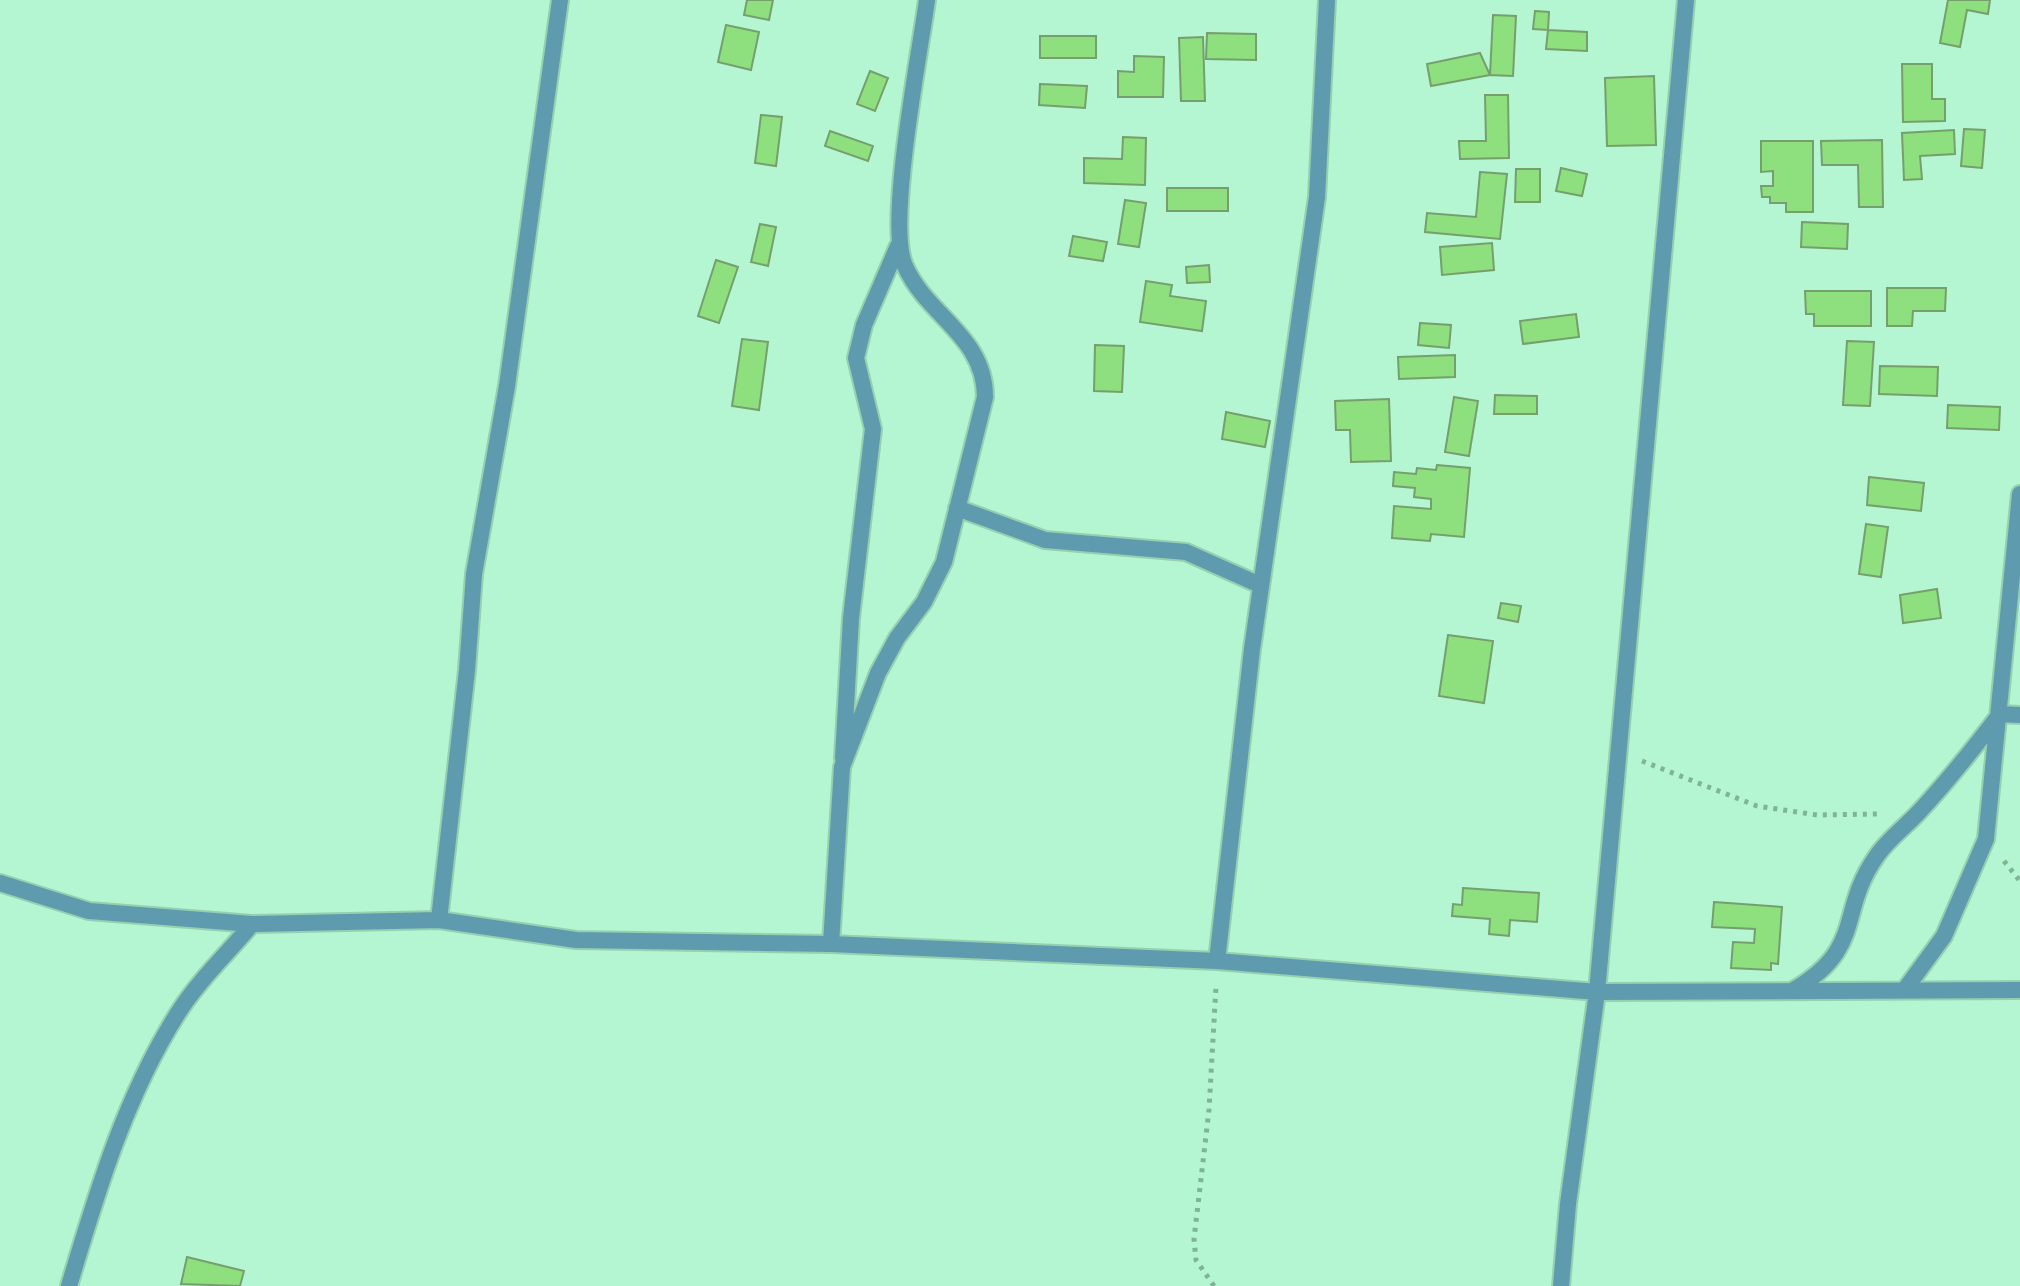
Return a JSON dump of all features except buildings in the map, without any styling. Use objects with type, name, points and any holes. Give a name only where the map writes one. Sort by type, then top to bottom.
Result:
[{"type":"street","points":[[439,920],[474,574],[523,279],[560,0]]},
{"type":"street","points":[[831,944],[851,618],[873,429],[856,358],[864,325],[898,246],[905,162],[927,0]]},
{"type":"street","points":[[1217,961],[1260,585],[1317,197],[1327,0]]},
{"type":"street","points":[[1561,1286],[1568,1204],[1597,992],[1686,0]]},
{"type":"street","points":[[842,767],[878,673],[897,638],[924,602],[944,562],[985,397],[983,368],[968,342],[914,281],[898,246]]},
{"type":"street","points":[[1906,988],[1944,936],[1986,839],[2020,494]]},
{"type":"street","points":[[957,508],[1045,540],[1186,552],[1260,585]]},
{"type":"street","points":[[2000,714],[2020,715]]},
{"type":"street","points":[[1790,992],[1817,976],[1839,952],[1863,877],[1878,853],[1915,816],[2000,714]]},
{"type":"street","points":[[0,883],[89,911],[252,924],[439,920],[576,940],[831,944],[1217,961],[1597,992],[1790,992],[1906,988],[2020,990]]},
{"type":"street","points":[[69,1286],[110,1155],[138,1085],[179,1011],[252,924]]},
{"type":"path","points":[[1618,753],[1681,774],[1757,806],[1817,815],[1915,816]]},
{"type":"path","points":[[1214,1286],[1196,1260],[1194,1239],[1209,1110],[1217,961]]}]
